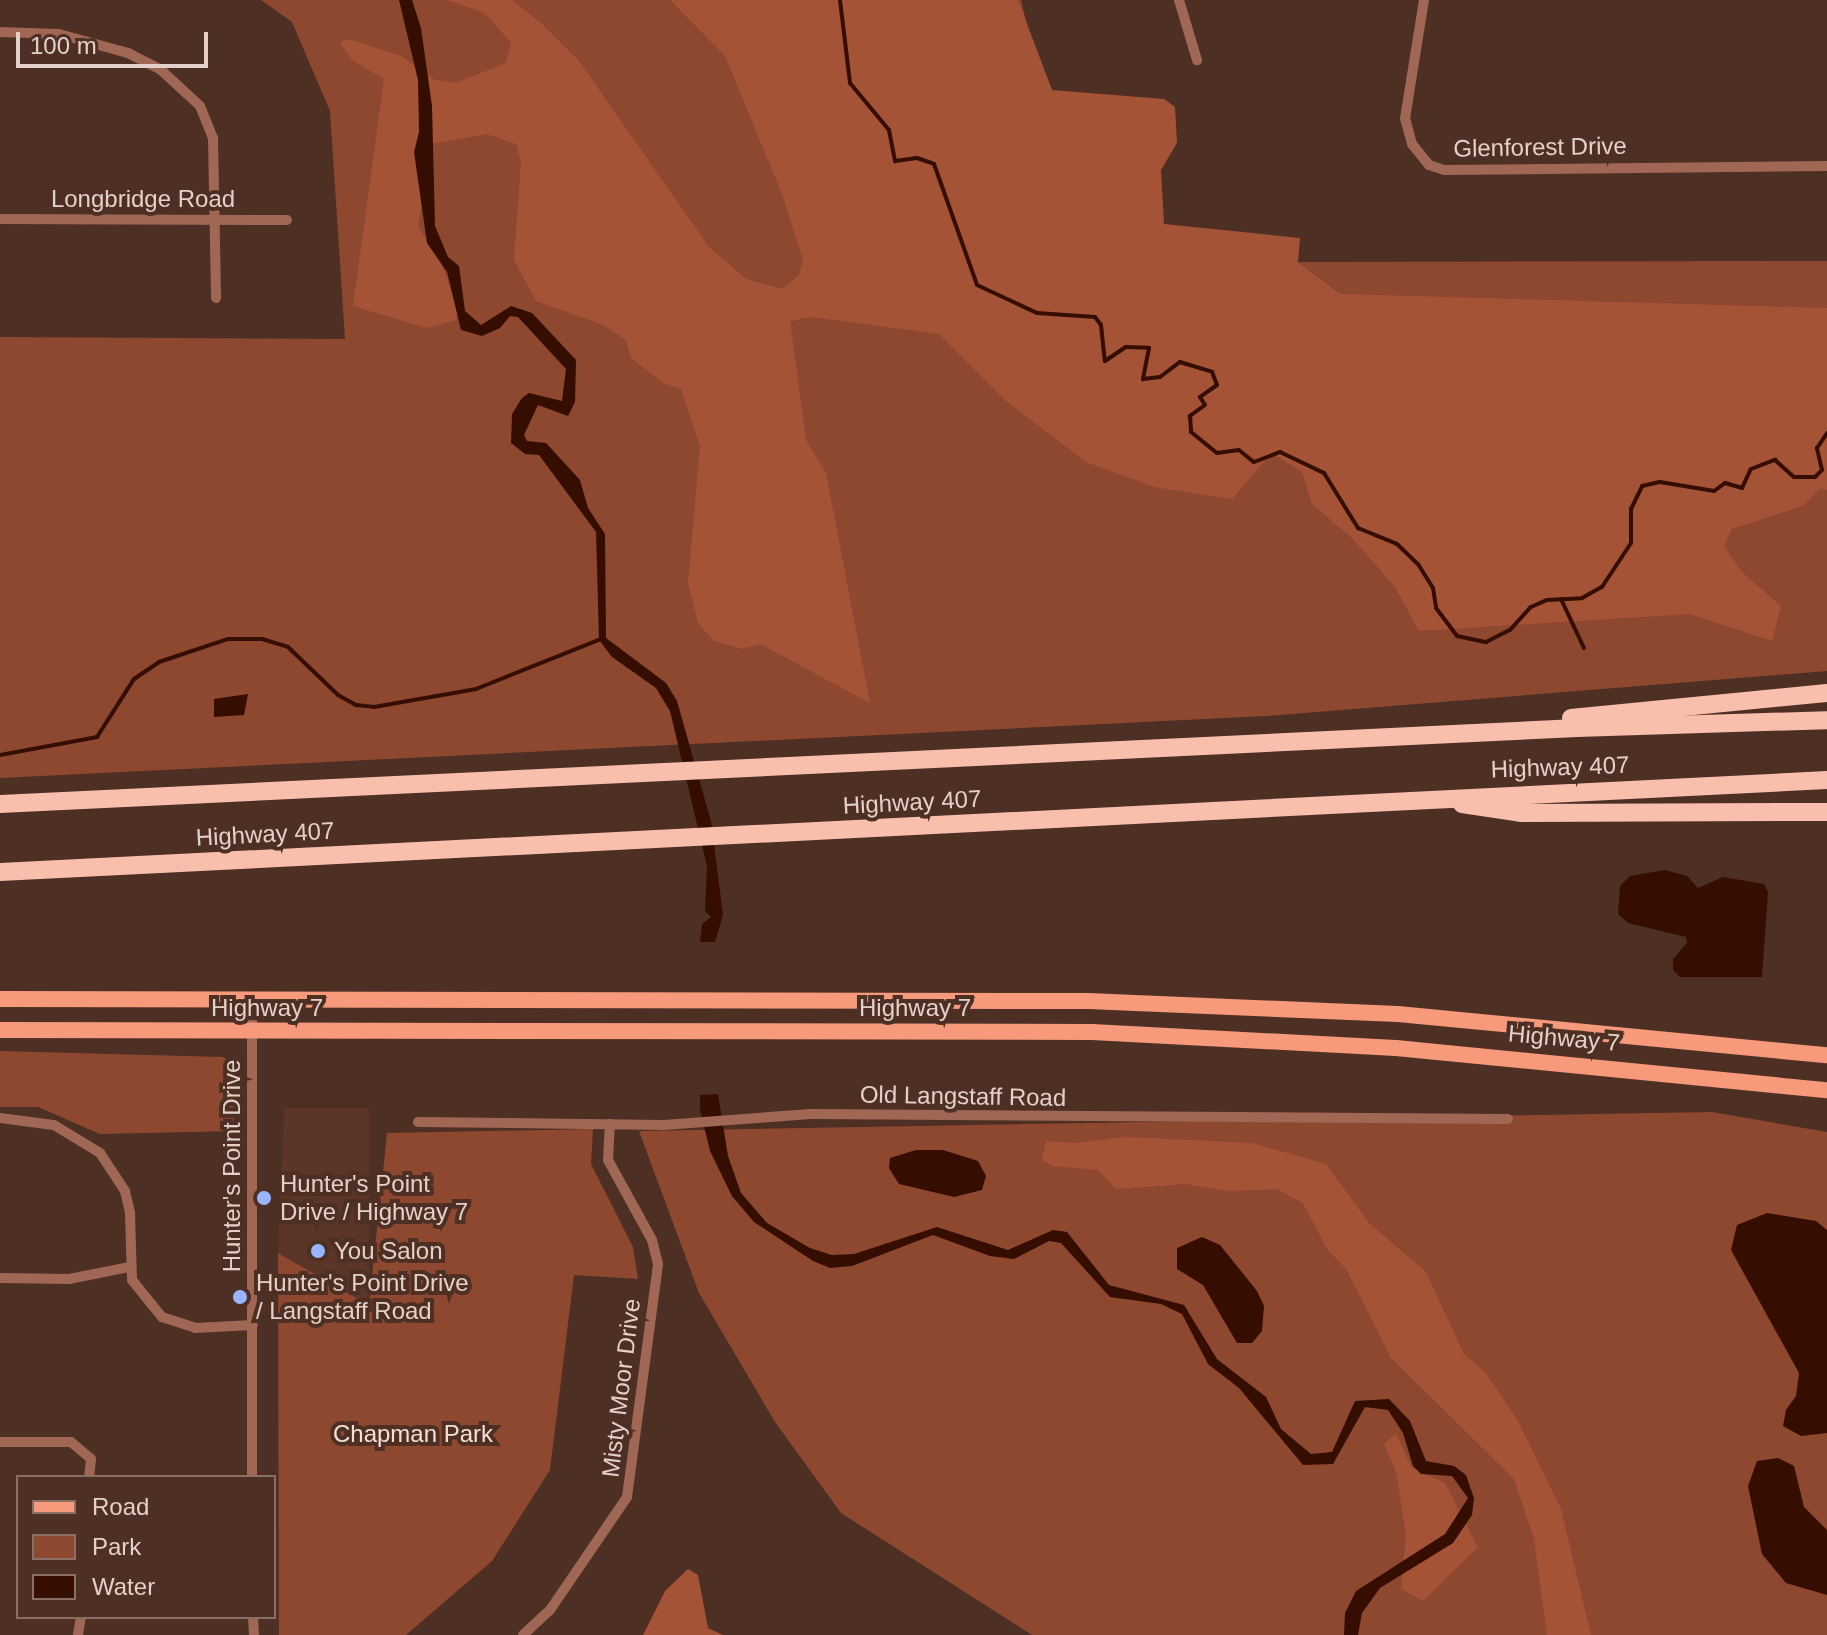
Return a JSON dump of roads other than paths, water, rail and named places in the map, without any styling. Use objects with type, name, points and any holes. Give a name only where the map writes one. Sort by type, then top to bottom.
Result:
[{"type":"highway","points":[[1473,733],[1640,708],[1827,693]]},
{"type":"highway","name":"Highway 407","points":[[0,804],[1473,733],[1827,720]]},
{"type":"highway","name":"Highway 407","points":[[0,872],[1415,798],[1827,780]]},
{"type":"highway","points":[[1415,798],[1522,813],[1827,812]]},
{"type":"main road","name":"Highway 7","points":[[0,999],[1088,1001],[1398,1014],[1827,1055]]},
{"type":"main road","name":"Highway 7","points":[[0,1030],[1092,1032],[1412,1049],[1827,1090]]},
{"type":"street","points":[[1179,0],[1197,60]]},
{"type":"street","name":"Glenforest Drive","points":[[1424,0],[1405,118],[1412,144],[1429,165],[1444,170],[1827,166]]},
{"type":"street","points":[[0,32],[93,41],[161,70],[200,106],[213,138],[216,298]]},
{"type":"street","name":"Longbridge Road","points":[[0,219],[287,220]]},
{"type":"street","name":"Hunter's Point Drive","points":[[252,999],[252,1475]]},
{"type":"street","name":"Old Langstaff Road","points":[[418,1122],[726,1123],[811,1114],[1508,1119]]},
{"type":"street","points":[[0,1118],[54,1125],[100,1153],[125,1191],[130,1213],[129,1267],[137,1289],[162,1317],[195,1328],[253,1325]]},
{"type":"street","name":"Misty Moor Drive","points":[[523,1635],[550,1610],[627,1497],[658,1264],[652,1240],[608,1160],[610,1124]]},
{"type":"street","points":[[0,1278],[69,1279],[129,1267]]},
{"type":"street","points":[[0,1442],[71,1442],[91,1459],[89,1475]]},
{"type":"water","points":[[399,0],[412,0],[421,28],[432,106],[435,226],[448,257],[459,266],[465,311],[481,325],[511,306],[532,313],[576,360],[575,402],[568,416],[538,405],[524,435],[527,441],[546,443],[580,480],[588,508],[605,534],[606,638],[666,683],[677,701],[711,821],[723,915],[715,942],[700,942],[702,924],[711,917],[705,911],[707,866],[670,711],[656,688],[612,657],[599,640],[596,532],[539,455],[525,454],[511,443],[512,414],[522,398],[529,393],[562,401],[566,369],[518,317],[510,316],[500,328],[482,336],[461,330],[447,272],[427,243],[414,152],[419,132],[418,80]]},
{"type":"water","points":[[248,694],[244,715],[214,717],[214,699]]},
{"type":"water","points":[[1665,870],[1687,876],[1698,888],[1723,877],[1764,884],[1768,892],[1762,977],[1680,977],[1673,970],[1673,959],[1687,943],[1686,937],[1628,923],[1618,914],[1620,886],[1630,876]]},
{"type":"water","points":[[718,1094],[728,1156],[741,1193],[767,1223],[810,1248],[832,1255],[854,1254],[937,1227],[1008,1250],[1053,1230],[1067,1232],[1109,1285],[1184,1305],[1217,1359],[1266,1397],[1281,1429],[1311,1454],[1332,1452],[1355,1401],[1389,1399],[1410,1421],[1426,1461],[1454,1466],[1466,1475],[1474,1498],[1472,1515],[1453,1543],[1380,1588],[1362,1613],[1358,1635],[1344,1635],[1345,1613],[1356,1591],[1445,1534],[1468,1498],[1452,1476],[1421,1474],[1413,1466],[1403,1433],[1388,1410],[1365,1407],[1333,1464],[1303,1465],[1239,1388],[1208,1364],[1182,1314],[1161,1304],[1110,1297],[1061,1243],[1049,1241],[1014,1259],[990,1256],[933,1235],[852,1266],[830,1268],[813,1261],[754,1222],[732,1196],[710,1151],[700,1110],[700,1095]]},
{"type":"water","points":[[916,1150],[943,1150],[978,1161],[986,1176],[982,1190],[954,1197],[899,1184],[889,1168],[890,1158]]},
{"type":"water","points":[[1767,1213],[1816,1221],[1827,1230],[1827,1433],[1801,1436],[1783,1426],[1786,1410],[1796,1396],[1799,1373],[1731,1250],[1737,1225]]},
{"type":"water","points":[[1202,1237],[1220,1245],[1257,1291],[1264,1306],[1262,1331],[1252,1343],[1237,1343],[1203,1285],[1177,1269],[1177,1248]]},
{"type":"water","points":[[1778,1458],[1794,1466],[1804,1507],[1827,1530],[1827,1595],[1786,1583],[1762,1554],[1748,1486],[1757,1461]]},
{"type":"waterway","points":[[840,0],[850,83],[889,130],[895,161],[917,158],[934,164],[977,285],[1037,313],[1095,317],[1101,325],[1105,361],[1126,347],[1149,348],[1143,379],[1160,377],[1180,362],[1212,372],[1217,385],[1200,397],[1205,405],[1190,416],[1191,432],[1217,453],[1239,450],[1254,462],[1280,452],[1324,473],[1358,528],[1397,544],[1418,564],[1433,588],[1436,608],[1457,636],[1486,642],[1510,630],[1531,607],[1547,600],[1582,598],[1602,587],[1631,543],[1631,509],[1642,486],[1660,482],[1714,491],[1725,483],[1742,488],[1751,469],[1775,460],[1794,477],[1815,477],[1822,470],[1817,448],[1827,433]]},
{"type":"waterway","points":[[1561,599],[1584,648]]},
{"type":"waterway","points":[[0,755],[97,737],[134,679],[159,662],[228,639],[262,639],[288,647],[338,695],[356,705],[374,707],[476,689],[601,639]]},
{"type":"place","name":"Hunter's Point Drive / Highway 7","points":[[264,1198]]},
{"type":"place","name":"You Salon","points":[[318,1251]]},
{"type":"place","name":"Hunter's Point Drive / Langstaff Road","points":[[240,1297]]},
{"type":"park label","name":"Chapman Park","points":[[413,1434]]}]
